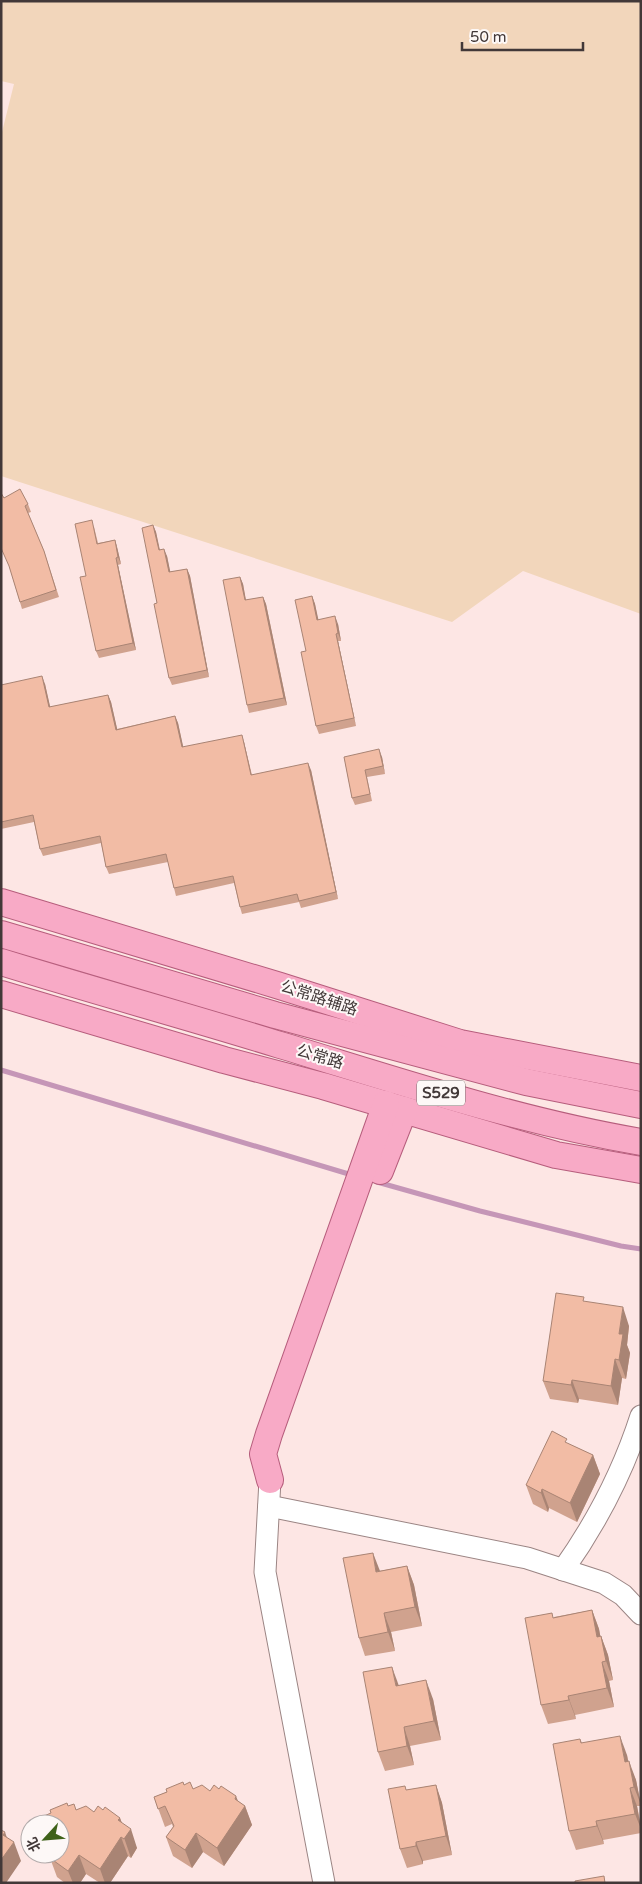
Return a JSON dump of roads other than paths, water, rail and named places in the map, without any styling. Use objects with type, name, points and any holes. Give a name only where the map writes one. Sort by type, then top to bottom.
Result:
[{"type":"main road","name":"公常路辅路","points":[[1,902],[280,986],[460,1043],[641,1078]]},
{"type":"main road","name":"公常路","points":[[1,934],[274,1015],[526,1082],[641,1105]]},
{"type":"main road","name":"公常路","points":[[1,962],[492,1108],[605,1136],[641,1142]]},
{"type":"main road","points":[[1,994],[556,1155],[641,1170]]},
{"type":"main road","points":[[244,1034],[323,1086]]},
{"type":"main road","points":[[386,1044],[460,1043]]},
{"type":"main road","points":[[270,1480],[264,1454],[268,1434],[395,1107]]},
{"type":"street","points":[[563,1570],[597,1520],[611,1493],[624,1465],[641,1416]]},
{"type":"street","points":[[270,1480],[265,1572],[324,1883]]},
{"type":"street","points":[[269,1506],[527,1558],[604,1583],[623,1595],[640,1611]]},
{"type":"waterway","points":[[1,1070],[352,1175]]},
{"type":"waterway","points":[[377,1182],[480,1211],[621,1246],[641,1249]]}]
